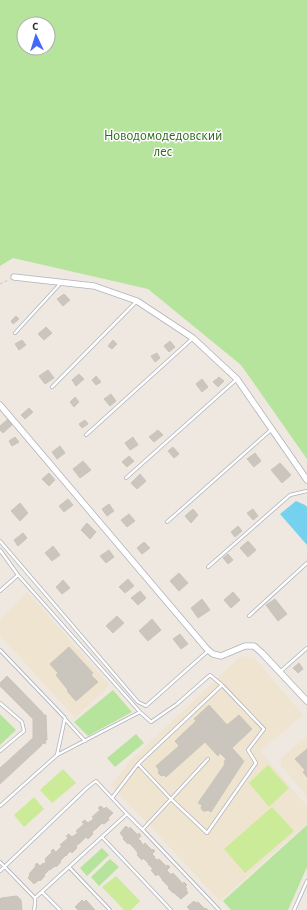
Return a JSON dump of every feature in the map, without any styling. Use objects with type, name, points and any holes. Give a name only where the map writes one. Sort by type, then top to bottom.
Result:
[{"type":"street","points":[[14,277],[94,286],[137,301],[193,338],[238,379],[307,480]]},
{"type":"street","points":[[0,405],[213,654],[221,656],[245,646],[254,646],[281,671],[307,701]]},
{"type":"lane","points":[[15,333],[62,282]]},
{"type":"lane","points":[[52,387],[137,301]]},
{"type":"lane","points":[[86,435],[193,338]]},
{"type":"lane","points":[[126,478],[238,379]]},
{"type":"lane","points":[[167,522],[272,429]]},
{"type":"lane","points":[[208,567],[290,495],[307,491]]},
{"type":"lane","points":[[0,541],[138,702],[146,706],[209,650]]},
{"type":"lane","points":[[0,550],[18,575],[140,712],[151,722],[177,704],[210,676],[222,685],[264,729],[248,750],[256,763],[207,833],[171,799],[138,764]]},
{"type":"lane","points":[[249,616],[307,563]]},
{"type":"lane","points":[[0,591],[18,575]]},
{"type":"lane","points":[[281,671],[307,648]]},
{"type":"lane","points":[[0,650],[85,741]]},
{"type":"lane","points":[[112,798],[138,764],[222,685]]},
{"type":"lane","points":[[0,703],[22,722],[24,731],[0,751]]},
{"type":"lane","points":[[0,806],[56,755],[140,712]]},
{"type":"lane","points":[[56,755],[65,718]]},
{"type":"lane","points":[[143,830],[208,759]]},
{"type":"lane","points":[[0,871],[96,781],[219,910]]},
{"type":"lane","points":[[35,898],[127,814]]},
{"type":"lane","points":[[102,837],[171,910]]},
{"type":"lane","points":[[0,862],[35,898],[34,910]]},
{"type":"lane","points":[[69,867],[110,910]]},
{"type":"lane","points":[[294,910],[307,881]]},
{"type":"lane","points":[[42,892],[60,910]]},
{"type":"path","points":[[0,284],[14,277]]},
{"type":"shaded area","points":[[27,592],[110,685],[75,718],[0,635],[0,620]]},
{"type":"shaded area","points":[[241,656],[255,659],[303,715],[260,751],[307,806],[307,823],[220,901],[111,785],[130,761]]},
{"type":"shaded area","points":[[307,736],[307,796],[281,766],[281,758]]},
{"type":"green space","name":"Новодомодедовский лес","points":[[0,0],[307,0],[307,459],[241,365],[148,289],[13,258],[0,266]]},
{"type":"green space","points":[[113,690],[132,712],[88,736],[74,722]]},
{"type":"green space","points":[[0,714],[16,730],[0,745]]},
{"type":"green space","points":[[136,734],[144,743],[115,767],[107,758]]},
{"type":"green space","points":[[268,765],[289,788],[269,807],[249,783]]},
{"type":"green space","points":[[63,769],[76,783],[52,803],[40,790]]},
{"type":"green space","points":[[34,797],[44,809],[24,827],[14,815]]},
{"type":"green space","points":[[272,807],[294,831],[245,873],[224,849]]},
{"type":"green space","points":[[307,825],[307,867],[288,910],[231,910],[223,901]]},
{"type":"green space","points":[[102,848],[109,855],[87,876],[80,868]]},
{"type":"green space","points":[[110,859],[119,867],[99,886],[91,877]]},
{"type":"green space","points":[[116,876],[140,901],[131,910],[124,910],[102,887]]},
{"type":"water","points":[[296,501],[307,507],[307,545],[280,514]]},
{"type":"building","points":[[64,294],[70,300],[63,306],[57,299]]},
{"type":"building","points":[[16,316],[19,319],[13,324],[11,321]]},
{"type":"building","points":[[46,327],[52,333],[44,340],[38,334]]},
{"type":"building","points":[[22,340],[26,345],[19,350],[15,344]]},
{"type":"building","points":[[113,340],[117,344],[112,349],[108,346]]},
{"type":"building","points":[[170,341],[175,347],[169,352],[164,346]]},
{"type":"building","points":[[157,353],[160,358],[155,362],[151,356]]},
{"type":"building","points":[[48,370],[54,378],[45,384],[39,376]]},
{"type":"building","points":[[79,374],[84,379],[76,386],[72,380]]},
{"type":"building","points":[[96,376],[101,382],[96,385],[92,380]]},
{"type":"building","points":[[219,377],[224,381],[218,387],[213,382]]},
{"type":"building","points":[[202,379],[208,387],[202,392],[196,384]]},
{"type":"building","points":[[111,394],[116,401],[110,406],[104,399]]},
{"type":"building","points":[[75,397],[79,402],[74,407],[70,402]]},
{"type":"building","points":[[29,408],[33,412],[25,419],[21,415]]},
{"type":"building","points":[[8,419],[13,424],[3,433],[0,430],[0,426]]},
{"type":"building","points":[[85,420],[88,424],[82,428],[79,424]]},
{"type":"building","points":[[158,430],[163,435],[154,442],[149,437]]},
{"type":"building","points":[[15,437],[19,442],[12,446],[9,441]]},
{"type":"building","points":[[133,437],[138,445],[130,450],[125,443]]},
{"type":"building","points":[[60,446],[65,453],[57,459],[52,452]]},
{"type":"building","points":[[173,447],[179,454],[174,458],[168,451]]},
{"type":"building","points":[[255,453],[261,461],[254,467],[247,459]]},
{"type":"building","points":[[129,456],[134,461],[127,467],[122,462]]},
{"type":"building","points":[[83,461],[91,470],[80,478],[73,469]]},
{"type":"building","points":[[280,463],[291,475],[282,483],[271,470]]},
{"type":"building","points":[[49,473],[55,480],[49,486],[42,479]]},
{"type":"building","points":[[140,474],[146,481],[137,489],[131,483]]},
{"type":"building","points":[[68,499],[73,505],[64,512],[59,506]]},
{"type":"building","points":[[20,503],[28,513],[20,521],[11,511]]},
{"type":"building","points":[[109,504],[114,511],[107,516],[102,509]]},
{"type":"building","points":[[193,509],[198,515],[191,523],[185,516]]},
{"type":"building","points":[[253,509],[258,516],[253,520],[247,513]]},
{"type":"building","points":[[129,514],[135,521],[127,527],[121,520]]},
{"type":"building","points":[[87,523],[96,532],[90,539],[81,530]]},
{"type":"building","points":[[238,526],[242,531],[235,537],[231,532]]},
{"type":"building","points":[[23,533],[27,538],[18,546],[14,540]]},
{"type":"building","points":[[248,541],[256,550],[248,557],[240,548]]},
{"type":"building","points":[[144,542],[150,548],[142,554],[137,548]]},
{"type":"building","points":[[53,546],[60,555],[52,561],[45,553]]},
{"type":"building","points":[[109,550],[114,557],[106,563],[100,556]]},
{"type":"building","points":[[228,554],[233,560],[228,564],[223,558]]},
{"type":"building","points":[[179,573],[188,583],[179,591],[170,581]]},
{"type":"building","points":[[128,579],[134,586],[125,593],[119,587]]},
{"type":"building","points":[[63,580],[70,588],[62,594],[56,587]]},
{"type":"building","points":[[140,591],[146,598],[138,605],[131,598]]},
{"type":"building","points":[[233,592],[240,600],[231,608],[224,600]]},
{"type":"building","points":[[202,599],[210,610],[198,618],[191,608]]},
{"type":"building","points":[[275,599],[287,614],[278,621],[266,605]]},
{"type":"building","points":[[117,616],[124,623],[113,633],[106,626]]},
{"type":"building","points":[[152,619],[161,630],[148,641],[139,631]]},
{"type":"building","points":[[180,634],[188,644],[181,649],[173,639]]},
{"type":"building","points":[[69,647],[93,673],[91,675],[98,682],[76,701],[67,691],[68,690],[56,675],[58,673],[50,664]]},
{"type":"building","points":[[299,663],[303,669],[298,673],[293,668]]},
{"type":"building","points":[[7,676],[43,713],[43,715],[46,715],[47,740],[45,740],[46,743],[41,744],[42,745],[0,784],[0,768],[33,738],[33,719],[0,686],[0,683]]},
{"type":"building","points":[[209,705],[227,725],[239,715],[252,729],[232,748],[244,761],[211,812],[208,810],[203,811],[201,808],[202,805],[198,803],[225,764],[224,762],[226,759],[220,753],[218,756],[205,742],[166,777],[158,773],[159,770],[156,766],[179,746],[175,741],[196,721],[194,719]]},
{"type":"building","points":[[307,749],[307,777],[303,772],[305,770],[295,759]]},
{"type":"building","points":[[101,806],[104,809],[106,807],[113,813],[108,818],[109,820],[104,824],[102,823],[92,832],[93,834],[88,839],[86,837],[76,846],[77,848],[72,853],[70,851],[66,856],[63,853],[65,856],[56,867],[55,866],[50,870],[47,867],[49,870],[44,875],[45,876],[34,884],[28,878],[30,875],[29,874],[36,866],[35,865],[37,863],[40,866],[43,863],[45,866],[45,859],[52,852],[51,851],[53,849],[56,852],[62,846],[60,845],[68,838],[66,836],[69,834],[72,837],[74,835],[77,837],[75,835],[78,832],[76,831],[84,824],[82,822],[85,820],[88,823],[90,821],[93,823],[91,821],[94,818],[92,817],[100,810],[98,808]]},
{"type":"building","points":[[126,826],[129,829],[130,827],[138,835],[139,833],[141,836],[138,839],[141,841],[139,844],[141,842],[143,845],[145,843],[155,851],[152,854],[155,857],[152,860],[155,858],[157,860],[159,859],[166,866],[168,865],[170,867],[167,870],[169,873],[167,875],[170,873],[171,875],[173,873],[183,884],[184,882],[187,885],[185,886],[188,893],[181,899],[168,888],[169,887],[162,880],[165,876],[162,879],[158,874],[156,876],[151,870],[153,869],[148,864],[151,860],[148,863],[143,858],[142,860],[137,855],[138,853],[134,848],[123,839],[124,838],[120,833]]},
{"type":"building","points":[[17,896],[21,900],[22,910],[0,910],[1,898]]},
{"type":"building","points":[[82,900],[84,902],[86,900],[95,910],[78,910],[75,907]]},
{"type":"building","points":[[194,901],[196,903],[198,902],[208,910],[190,910],[187,907]]}]
